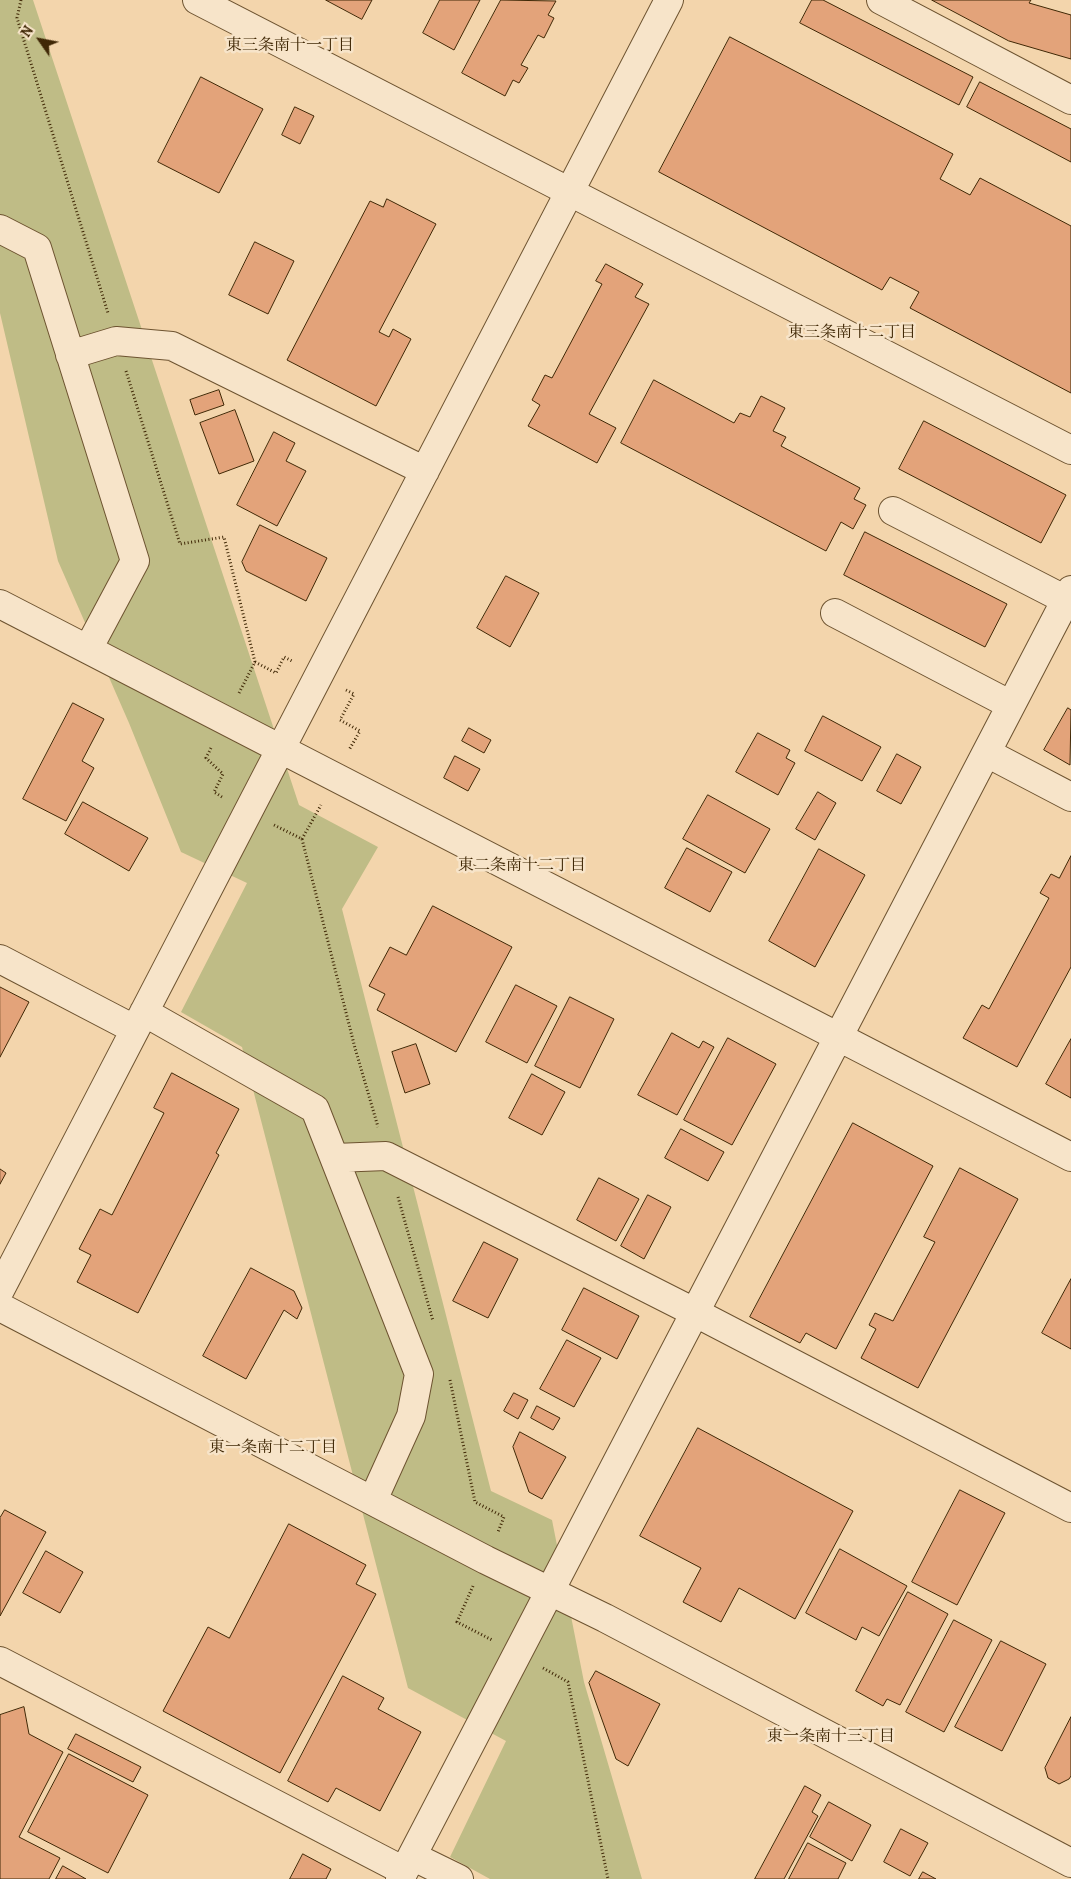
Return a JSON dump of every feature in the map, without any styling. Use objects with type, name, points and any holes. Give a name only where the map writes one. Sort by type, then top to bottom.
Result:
[{"type":"street","points":[[197,0],[1071,450]]},
{"type":"street","points":[[0,1290],[669,0]]},
{"type":"street","points":[[881,0],[1071,100]]},
{"type":"street","points":[[0,229],[37,248],[135,561],[88,649]]},
{"type":"street","points":[[70,354],[116,341],[172,346],[425,471]]},
{"type":"street","points":[[405,1869],[1068,595],[893,511]]},
{"type":"street","points":[[0,604],[1071,1157]]},
{"type":"street","points":[[835,613],[1011,705]]},
{"type":"street","points":[[987,752],[1071,797]]},
{"type":"street","points":[[0,959],[139,1020],[315,1109],[419,1374],[411,1416],[373,1500]]},
{"type":"street","points":[[335,1158],[386,1156],[696,1313],[1071,1508]]},
{"type":"street","points":[[0,1308],[486,1560],[613,1622],[1071,1864]]},
{"type":"street","points":[[0,1661],[405,1869],[459,1879]]},
{"type":"path","points":[[21,0],[17,18],[180,544],[224,537],[255,662],[206,758],[223,774],[214,792],[302,839],[355,1048],[435,1327]]},
{"type":"path","points":[[449,1374],[475,1502],[504,1517],[457,1622],[568,1682],[608,1879]]},
{"type":"shaded area","points":[[0,0],[33,0],[299,805],[378,847],[342,909],[491,1491],[552,1520],[584,1682],[642,1879],[490,1879],[450,1857],[506,1741],[408,1688],[242,1047],[181,1012],[247,883],[181,852],[129,723],[58,561],[0,313]]},
{"type":"building","points":[[326,0],[372,0],[362,19]]},
{"type":"building","points":[[440,0],[480,0],[454,50],[423,33]]},
{"type":"building","points":[[501,0],[556,1],[548,15],[554,18],[544,38],[538,35],[521,65],[528,68],[519,83],[513,80],[505,96],[462,73]]},
{"type":"building","points":[[812,0],[823,0],[973,77],[959,105],[800,23]]},
{"type":"building","points":[[932,0],[1031,0],[1029,3],[1071,15],[1071,59],[1009,41]]},
{"type":"building","points":[[730,37],[953,154],[940,179],[970,195],[980,178],[1071,226],[1071,393],[910,308],[919,292],[890,277],[882,290],[659,172]]},
{"type":"building","points":[[201,77],[263,109],[219,193],[158,162]]},
{"type":"building","points":[[980,82],[1071,129],[1071,162],[967,107]]},
{"type":"building","points":[[295,107],[314,116],[300,144],[282,135]]},
{"type":"building","points":[[387,199],[436,224],[379,332],[389,337],[393,329],[411,339],[376,406],[287,360],[370,201],[383,207]]},
{"type":"building","points":[[255,242],[294,261],[268,314],[229,295]]},
{"type":"building","points":[[606,264],[643,284],[635,297],[649,304],[589,414],[616,428],[597,463],[528,426],[540,405],[532,400],[545,375],[552,378],[602,284],[596,281]]},
{"type":"building","points":[[654,380],[734,423],[740,413],[750,417],[761,396],[785,408],[773,431],[786,437],[781,446],[860,488],[854,499],[866,505],[853,529],[841,522],[826,551],[621,443]]},
{"type":"building","points":[[219,390],[224,405],[195,415],[190,400]]},
{"type":"building","points":[[235,410],[254,461],[219,474],[200,423]]},
{"type":"building","points":[[924,421],[1066,495],[1041,543],[899,469]]},
{"type":"building","points":[[274,432],[295,443],[286,461],[306,471],[277,526],[237,505]]},
{"type":"building","points":[[260,525],[327,558],[306,601],[246,571],[242,562]]},
{"type":"building","points":[[865,532],[1007,604],[985,647],[844,575]]},
{"type":"building","points":[[506,576],[539,593],[510,647],[477,628]]},
{"type":"building","points":[[73,703],[104,719],[82,761],[94,768],[66,821],[23,799]]},
{"type":"building","points":[[1068,708],[1071,710],[1070,765],[1044,750]]},
{"type":"building","points":[[823,716],[881,747],[862,781],[805,751]]},
{"type":"building","points":[[469,728],[491,740],[484,753],[462,741]]},
{"type":"building","points":[[758,733],[790,750],[786,758],[795,763],[778,795],[736,772]]},
{"type":"building","points":[[897,754],[921,767],[901,804],[877,791]]},
{"type":"building","points":[[455,756],[480,769],[468,791],[444,778]]},
{"type":"building","points":[[818,792],[836,803],[815,840],[796,829]]},
{"type":"building","points":[[708,795],[770,829],[745,873],[683,839]]},
{"type":"building","points":[[83,802],[148,838],[129,871],[65,834]]},
{"type":"building","points":[[687,848],[732,872],[710,912],[665,888]]},
{"type":"building","points":[[819,849],[865,875],[815,967],[769,941]]},
{"type":"building","points":[[1071,856],[1071,967],[1017,1067],[963,1038],[982,1005],[989,1009],[1049,898],[1040,893],[1051,874],[1059,878]]},
{"type":"building","points":[[433,906],[512,947],[456,1052],[377,1010],[385,994],[369,986],[390,947],[406,955]]},
{"type":"building","points":[[516,985],[557,1006],[527,1063],[486,1042]]},
{"type":"building","points":[[0,987],[29,1002],[0,1057]]},
{"type":"building","points":[[570,997],[614,1019],[580,1088],[535,1066]]},
{"type":"building","points":[[672,1033],[699,1048],[703,1041],[714,1047],[677,1115],[638,1095]]},
{"type":"building","points":[[728,1038],[776,1064],[732,1145],[684,1120]]},
{"type":"building","points":[[1071,1039],[1071,1098],[1046,1084]]},
{"type":"building","points":[[416,1044],[430,1084],[405,1093],[392,1052]]},
{"type":"building","points":[[172,1073],[239,1109],[216,1153],[219,1155],[138,1313],[77,1282],[91,1255],[79,1249],[100,1209],[112,1215],[164,1113],[154,1108]]},
{"type":"building","points":[[532,1074],[565,1092],[542,1135],[509,1118]]},
{"type":"building","points":[[853,1123],[933,1166],[836,1349],[806,1333],[800,1343],[750,1317]]},
{"type":"building","points":[[681,1129],[724,1152],[708,1181],[665,1158]]},
{"type":"building","points":[[960,1168],[1018,1199],[918,1388],[861,1358],[876,1329],[869,1325],[875,1313],[893,1321],[935,1242],[924,1237]]},
{"type":"building","points":[[0,1169],[6,1173],[0,1184]]},
{"type":"building","points":[[599,1178],[639,1199],[616,1241],[577,1220]]},
{"type":"building","points":[[648,1195],[671,1207],[644,1259],[621,1246]]},
{"type":"building","points":[[484,1242],[518,1259],[488,1318],[453,1301]]},
{"type":"building","points":[[251,1268],[294,1291],[302,1308],[297,1319],[284,1310],[246,1379],[203,1356]]},
{"type":"building","points":[[1071,1279],[1071,1349],[1042,1333]]},
{"type":"building","points":[[584,1288],[639,1316],[617,1359],[562,1330]]},
{"type":"building","points":[[567,1340],[601,1358],[574,1407],[540,1389]]},
{"type":"building","points":[[514,1393],[528,1400],[518,1419],[504,1411]]},
{"type":"building","points":[[537,1406],[560,1418],[553,1430],[531,1418]]},
{"type":"building","points":[[698,1428],[853,1511],[795,1619],[739,1588],[721,1622],[683,1602],[701,1568],[640,1536]]},
{"type":"building","points":[[520,1432],[566,1457],[542,1499],[529,1492],[513,1447]]},
{"type":"building","points":[[960,1490],[1005,1513],[957,1605],[912,1582]]},
{"type":"building","points":[[5,1510],[46,1532],[0,1616],[0,1518]]},
{"type":"building","points":[[289,1524],[366,1565],[356,1584],[376,1594],[280,1773],[163,1711],[208,1627],[229,1638]]},
{"type":"building","points":[[840,1549],[907,1586],[879,1636],[862,1627],[856,1640],[806,1613]]},
{"type":"building","points":[[46,1551],[83,1572],[60,1613],[23,1593]]},
{"type":"building","points":[[908,1592],[948,1614],[900,1705],[887,1699],[883,1706],[856,1691]]},
{"type":"building","points":[[954,1620],[992,1640],[944,1732],[906,1712]]},
{"type":"building","points":[[1001,1641],[1046,1664],[1002,1751],[955,1727]]},
{"type":"building","points":[[596,1671],[660,1704],[628,1766],[616,1759],[589,1683]]},
{"type":"building","points":[[343,1676],[384,1698],[378,1709],[421,1732],[380,1811],[336,1788],[328,1802],[288,1781]]},
{"type":"building","points":[[24,1707],[29,1734],[63,1752],[19,1837],[60,1858],[49,1879],[0,1879],[0,1715]]},
{"type":"building","points":[[1071,1717],[1071,1776],[1059,1784],[1048,1778],[1045,1768]]},
{"type":"building","points":[[76,1734],[141,1767],[133,1782],[68,1749]]},
{"type":"building","points":[[69,1754],[148,1795],[108,1873],[28,1832]]},
{"type":"building","points":[[805,1786],[821,1795],[812,1812],[818,1816],[784,1879],[755,1879]]},
{"type":"building","points":[[829,1802],[871,1825],[852,1861],[810,1837]]},
{"type":"building","points":[[901,1829],[928,1843],[910,1876],[884,1862]]},
{"type":"building","points":[[808,1843],[846,1863],[838,1879],[789,1879]]},
{"type":"building","points":[[303,1854],[331,1869],[326,1879],[290,1879]]},
{"type":"building","points":[[63,1866],[86,1879],[56,1879]]},
{"type":"building","points":[[923,1872],[936,1879],[919,1879]]},
{"type":"district","name":"東三条南十一丁目","points":[[290,46]]},
{"type":"district","name":"東三条南十二丁目","points":[[852,333]]},
{"type":"district","name":"東二条南十二丁目","points":[[522,866]]},
{"type":"district","name":"東一条南十二丁目","points":[[273,1448]]},
{"type":"district","name":"東一条南十三丁目","points":[[831,1737]]}]
